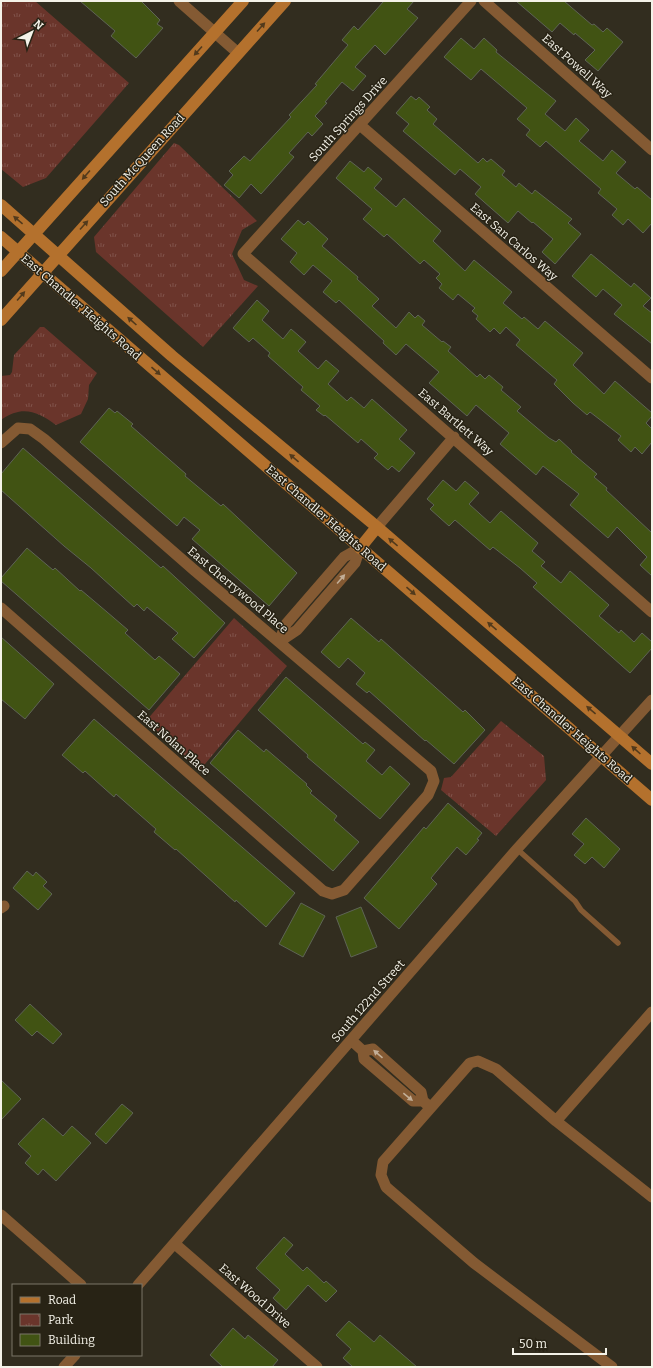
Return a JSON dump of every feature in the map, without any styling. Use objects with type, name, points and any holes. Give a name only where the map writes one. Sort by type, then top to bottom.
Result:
[{"type":"main road","points":[[1,271],[243,1]]},
{"type":"main road","name":"South McQueen Road","points":[[1,320],[284,1]]},
{"type":"main road","name":"East Chandler Heights Road","points":[[1,205],[172,356],[377,527],[652,764]]},
{"type":"main road","name":"East Chandler Heights Road","points":[[1,237],[652,800]]},
{"type":"main road","points":[[360,548],[377,527]]},
{"type":"street","points":[[179,1],[238,53]]},
{"type":"street","name":"South Springs Drive","points":[[243,254],[471,1]]},
{"type":"street","name":"East Powell Way","points":[[484,1],[652,150]]},
{"type":"street","name":"East San Carlos Way","points":[[360,125],[652,378]]},
{"type":"street","name":"East Bartlett Way","points":[[243,254],[454,437],[652,612]]},
{"type":"street","name":"East Cherrywood Place","points":[[1,443],[18,428],[30,429],[44,439],[431,771],[434,781]]},
{"type":"street","points":[[377,527],[454,437]]},
{"type":"street","points":[[279,642],[286,624],[314,591],[344,557],[360,548]]},
{"type":"street","points":[[279,642],[297,630],[324,599],[354,563],[360,548]]},
{"type":"street","points":[[314,591],[324,599]]},
{"type":"street","name":"East Nolan Place","points":[[1,608],[323,891],[332,894],[344,890],[428,795],[434,781]]},
{"type":"street","name":"South 122nd Street","points":[[139,1284],[517,849],[652,700]]},
{"type":"street","points":[[556,1121],[652,1012]]},
{"type":"street","points":[[351,1040],[363,1051],[364,1059],[413,1102],[426,1104]]},
{"type":"street","points":[[363,1051],[373,1049],[421,1092],[426,1104]]},
{"type":"street","points":[[612,1367],[474,1262],[386,1187],[381,1176],[383,1162],[426,1104],[470,1062],[478,1061],[496,1069],[556,1121],[652,1197]]},
{"type":"street","points":[[391,1082],[400,1073]]},
{"type":"street","points":[[1,1215],[80,1284]]},
{"type":"street","name":"East Wood Drive","points":[[175,1244],[317,1367]]},
{"type":"street","points":[[64,1367],[74,1356]]},
{"type":"lane","points":[[517,849],[575,901],[581,910],[618,943]]},
{"type":"green space","points":[[1,1],[35,1],[129,83],[46,178],[23,187],[1,169]]},
{"type":"green space","points":[[174,143],[179,145],[257,221],[242,230],[232,254],[244,280],[258,286],[203,347],[96,252],[94,237]]},
{"type":"green space","points":[[40,327],[44,327],[97,373],[89,385],[88,399],[81,414],[56,425],[36,413],[23,411],[16,412],[1,420],[1,376],[10,375],[12,372],[14,355]]},
{"type":"green space","points":[[234,618],[287,666],[200,770],[146,721]]},
{"type":"green space","points":[[501,721],[544,756],[546,780],[496,836],[441,790],[444,778],[451,777]]},
{"type":"building","points":[[80,1],[141,1],[160,20],[157,24],[163,28],[136,58],[111,36],[115,31]]},
{"type":"building","points":[[384,1],[414,1],[407,9],[418,18],[385,55],[375,45],[355,67],[366,76],[353,91],[342,82],[325,102],[327,103],[315,116],[323,124],[312,136],[308,132],[289,153],[294,157],[261,194],[251,184],[239,198],[224,185],[233,175],[229,171],[244,156],[250,161],[291,117],[289,115],[317,85],[315,84],[348,45],[342,40],[354,26],[358,30]]},
{"type":"building","points":[[516,1],[564,1],[592,25],[594,24],[603,32],[607,28],[623,42],[598,71],[585,60],[595,50],[575,33],[574,35],[560,23],[552,32]]},
{"type":"building","points":[[461,38],[474,49],[484,38],[497,50],[496,52],[556,101],[545,114],[565,131],[576,118],[589,130],[579,141],[603,161],[612,150],[626,162],[616,173],[635,189],[637,187],[652,200],[652,223],[643,233],[628,219],[623,225],[612,215],[617,209],[598,193],[601,189],[546,141],[540,147],[526,135],[530,130],[517,119],[527,108],[481,69],[471,80],[444,57]]},
{"type":"building","points":[[411,96],[416,100],[419,97],[430,107],[427,110],[437,119],[433,124],[478,163],[483,158],[487,162],[491,159],[505,171],[502,175],[516,187],[519,183],[532,194],[535,190],[572,219],[568,223],[581,234],[555,264],[542,252],[553,239],[518,211],[508,223],[475,194],[481,187],[460,169],[455,175],[403,131],[409,124],[396,113]]},
{"type":"building","points":[[350,161],[364,172],[368,167],[382,179],[374,188],[396,207],[404,198],[441,231],[433,241],[465,271],[474,260],[512,292],[503,303],[522,319],[524,317],[538,329],[545,321],[583,353],[573,365],[604,394],[615,381],[652,413],[652,416],[646,423],[652,429],[652,442],[642,454],[635,447],[631,452],[618,440],[621,436],[590,412],[587,415],[573,403],[554,384],[557,380],[516,345],[520,340],[506,327],[500,334],[494,328],[490,332],[476,319],[478,316],[472,311],[475,308],[458,294],[453,300],[439,288],[442,284],[436,278],[440,274],[424,260],[420,264],[387,234],[384,237],[363,219],[372,209],[336,178]]},
{"type":"building","points":[[298,220],[304,225],[308,221],[328,239],[322,246],[358,277],[357,279],[379,299],[372,306],[396,328],[409,312],[415,318],[418,315],[425,321],[422,325],[442,342],[443,341],[451,347],[448,351],[477,377],[480,374],[485,379],[489,375],[503,387],[501,390],[521,407],[517,411],[549,438],[556,442],[559,439],[572,451],[571,452],[597,474],[594,477],[607,488],[606,490],[652,533],[652,576],[640,565],[647,557],[617,527],[608,538],[570,505],[579,494],[543,466],[536,475],[500,444],[509,433],[476,405],[467,416],[429,383],[439,372],[406,344],[396,355],[383,343],[384,341],[339,300],[336,303],[323,292],[332,281],[313,265],[304,275],[290,262],[297,253],[281,239]]},
{"type":"building","points":[[591,254],[631,287],[634,283],[651,298],[643,306],[652,313],[652,344],[614,314],[622,305],[603,289],[596,297],[572,276]]},
{"type":"building","points":[[257,300],[269,311],[262,320],[283,339],[291,329],[306,342],[298,351],[318,369],[326,360],[339,371],[328,384],[347,401],[351,397],[364,408],[372,399],[407,430],[399,439],[415,453],[399,472],[392,466],[388,470],[374,458],[378,454],[361,439],[358,443],[325,415],[324,416],[316,410],[320,406],[301,390],[303,387],[268,356],[270,353],[253,338],[249,342],[233,328]]},
{"type":"building","points":[[109,408],[115,413],[117,411],[133,424],[131,426],[186,474],[185,476],[221,506],[223,504],[297,573],[269,606],[192,539],[200,530],[184,517],[177,526],[80,442]]},
{"type":"building","points":[[23,448],[161,568],[163,566],[225,623],[194,658],[172,639],[178,633],[147,607],[144,611],[137,604],[134,607],[1,490],[1,474]]},
{"type":"building","points":[[443,480],[456,491],[465,481],[479,493],[469,504],[490,523],[501,511],[538,543],[532,551],[545,562],[541,566],[561,583],[570,571],[609,605],[599,616],[619,633],[621,630],[634,642],[642,633],[652,642],[652,648],[630,673],[533,587],[537,583],[520,568],[493,547],[490,550],[455,520],[449,526],[430,509],[434,505],[427,499]]},
{"type":"building","points":[[27,548],[53,570],[55,568],[80,591],[81,590],[128,630],[125,633],[155,660],[159,656],[180,674],[149,710],[1,581],[1,578]]},
{"type":"building","points":[[351,618],[379,642],[381,639],[463,712],[465,710],[485,730],[454,764],[426,740],[425,741],[369,691],[367,693],[356,684],[365,673],[348,658],[339,668],[321,652]]},
{"type":"building","points":[[1,637],[54,684],[25,719],[1,699]]},
{"type":"building","points":[[286,677],[363,744],[365,742],[375,750],[366,761],[382,775],[390,766],[410,784],[380,819],[307,757],[308,755],[258,710]]},
{"type":"building","points":[[94,719],[295,893],[266,927],[236,900],[235,902],[176,849],[175,850],[154,832],[156,829],[116,794],[114,797],[85,771],[83,773],[62,755]]},
{"type":"building","points":[[238,730],[264,752],[266,749],[307,784],[306,785],[312,791],[310,793],[337,816],[334,820],[359,842],[333,871],[210,763]]},
{"type":"building","points":[[448,803],[482,833],[477,839],[479,840],[466,855],[457,847],[431,878],[437,884],[399,929],[364,898],[424,827],[426,829]]},
{"type":"building","points":[[586,818],[620,849],[604,868],[592,857],[585,864],[574,855],[584,844],[572,834]]},
{"type":"building","points":[[27,871],[33,876],[36,872],[47,882],[43,886],[52,894],[38,910],[13,888]]},
{"type":"building","points":[[301,903],[325,916],[303,957],[279,944]]},
{"type":"building","points":[[361,907],[377,947],[351,957],[336,917]]},
{"type":"building","points":[[30,1004],[62,1034],[53,1044],[37,1031],[32,1036],[15,1020]]},
{"type":"building","points":[[1,1080],[21,1099],[1,1120]]},
{"type":"building","points":[[122,1104],[133,1113],[106,1144],[95,1134]]},
{"type":"building","points":[[43,1118],[63,1136],[72,1126],[91,1143],[56,1181],[43,1169],[38,1175],[25,1163],[31,1156],[18,1144]]},
{"type":"building","points":[[284,1237],[293,1245],[285,1254],[303,1271],[307,1267],[324,1283],[326,1281],[337,1291],[326,1302],[308,1285],[286,1310],[273,1298],[280,1290],[256,1268]]},
{"type":"building","points":[[349,1321],[374,1342],[380,1335],[417,1367],[353,1367],[343,1358],[351,1349],[336,1335]]},
{"type":"building","points":[[233,1328],[245,1339],[248,1335],[278,1360],[272,1367],[223,1367],[210,1355]]}]
